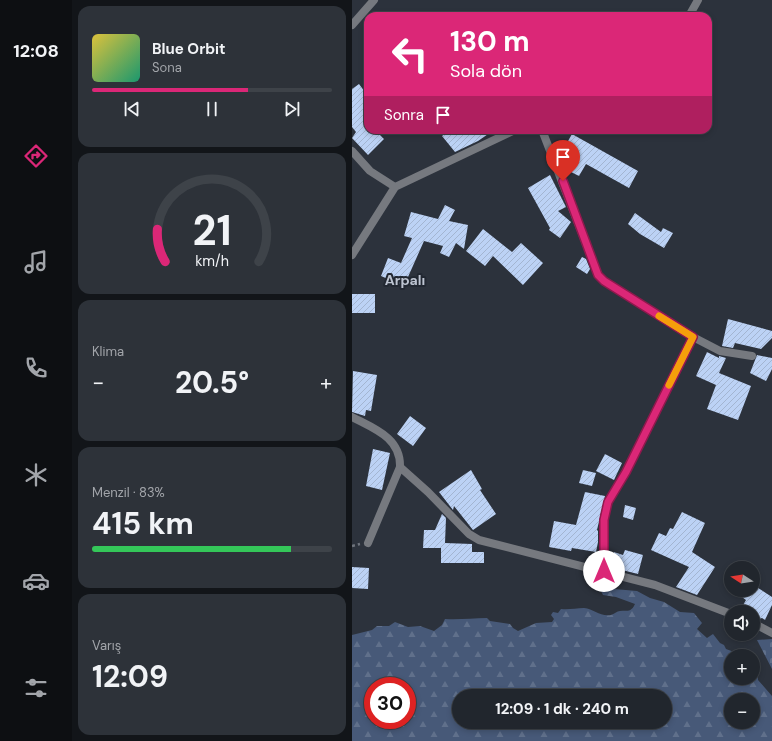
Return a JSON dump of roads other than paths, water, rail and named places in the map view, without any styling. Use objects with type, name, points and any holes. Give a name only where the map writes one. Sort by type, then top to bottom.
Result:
[{"type":"street","points":[[352,25],[374,0]]},
{"type":"street","points":[[691,12],[698,0]]},
{"type":"street","points":[[352,255],[395,187],[507,134]]},
{"type":"street","points":[[544,134],[598,275],[604,281],[693,337],[720,350],[752,356]]},
{"type":"street","points":[[352,151],[370,171],[395,187]]},
{"type":"street","points":[[604,571],[604,520],[608,502],[626,472],[693,337]]},
{"type":"street","points":[[352,417],[394,442],[399,452],[400,467],[368,543]]},
{"type":"street","points":[[400,467],[428,492],[469,534],[478,540],[655,585],[724,611]]},
{"type":"street","points":[[760,627],[772,633]]},
{"type":"district","name":"Arpalı","points":[[405,280]]}]
